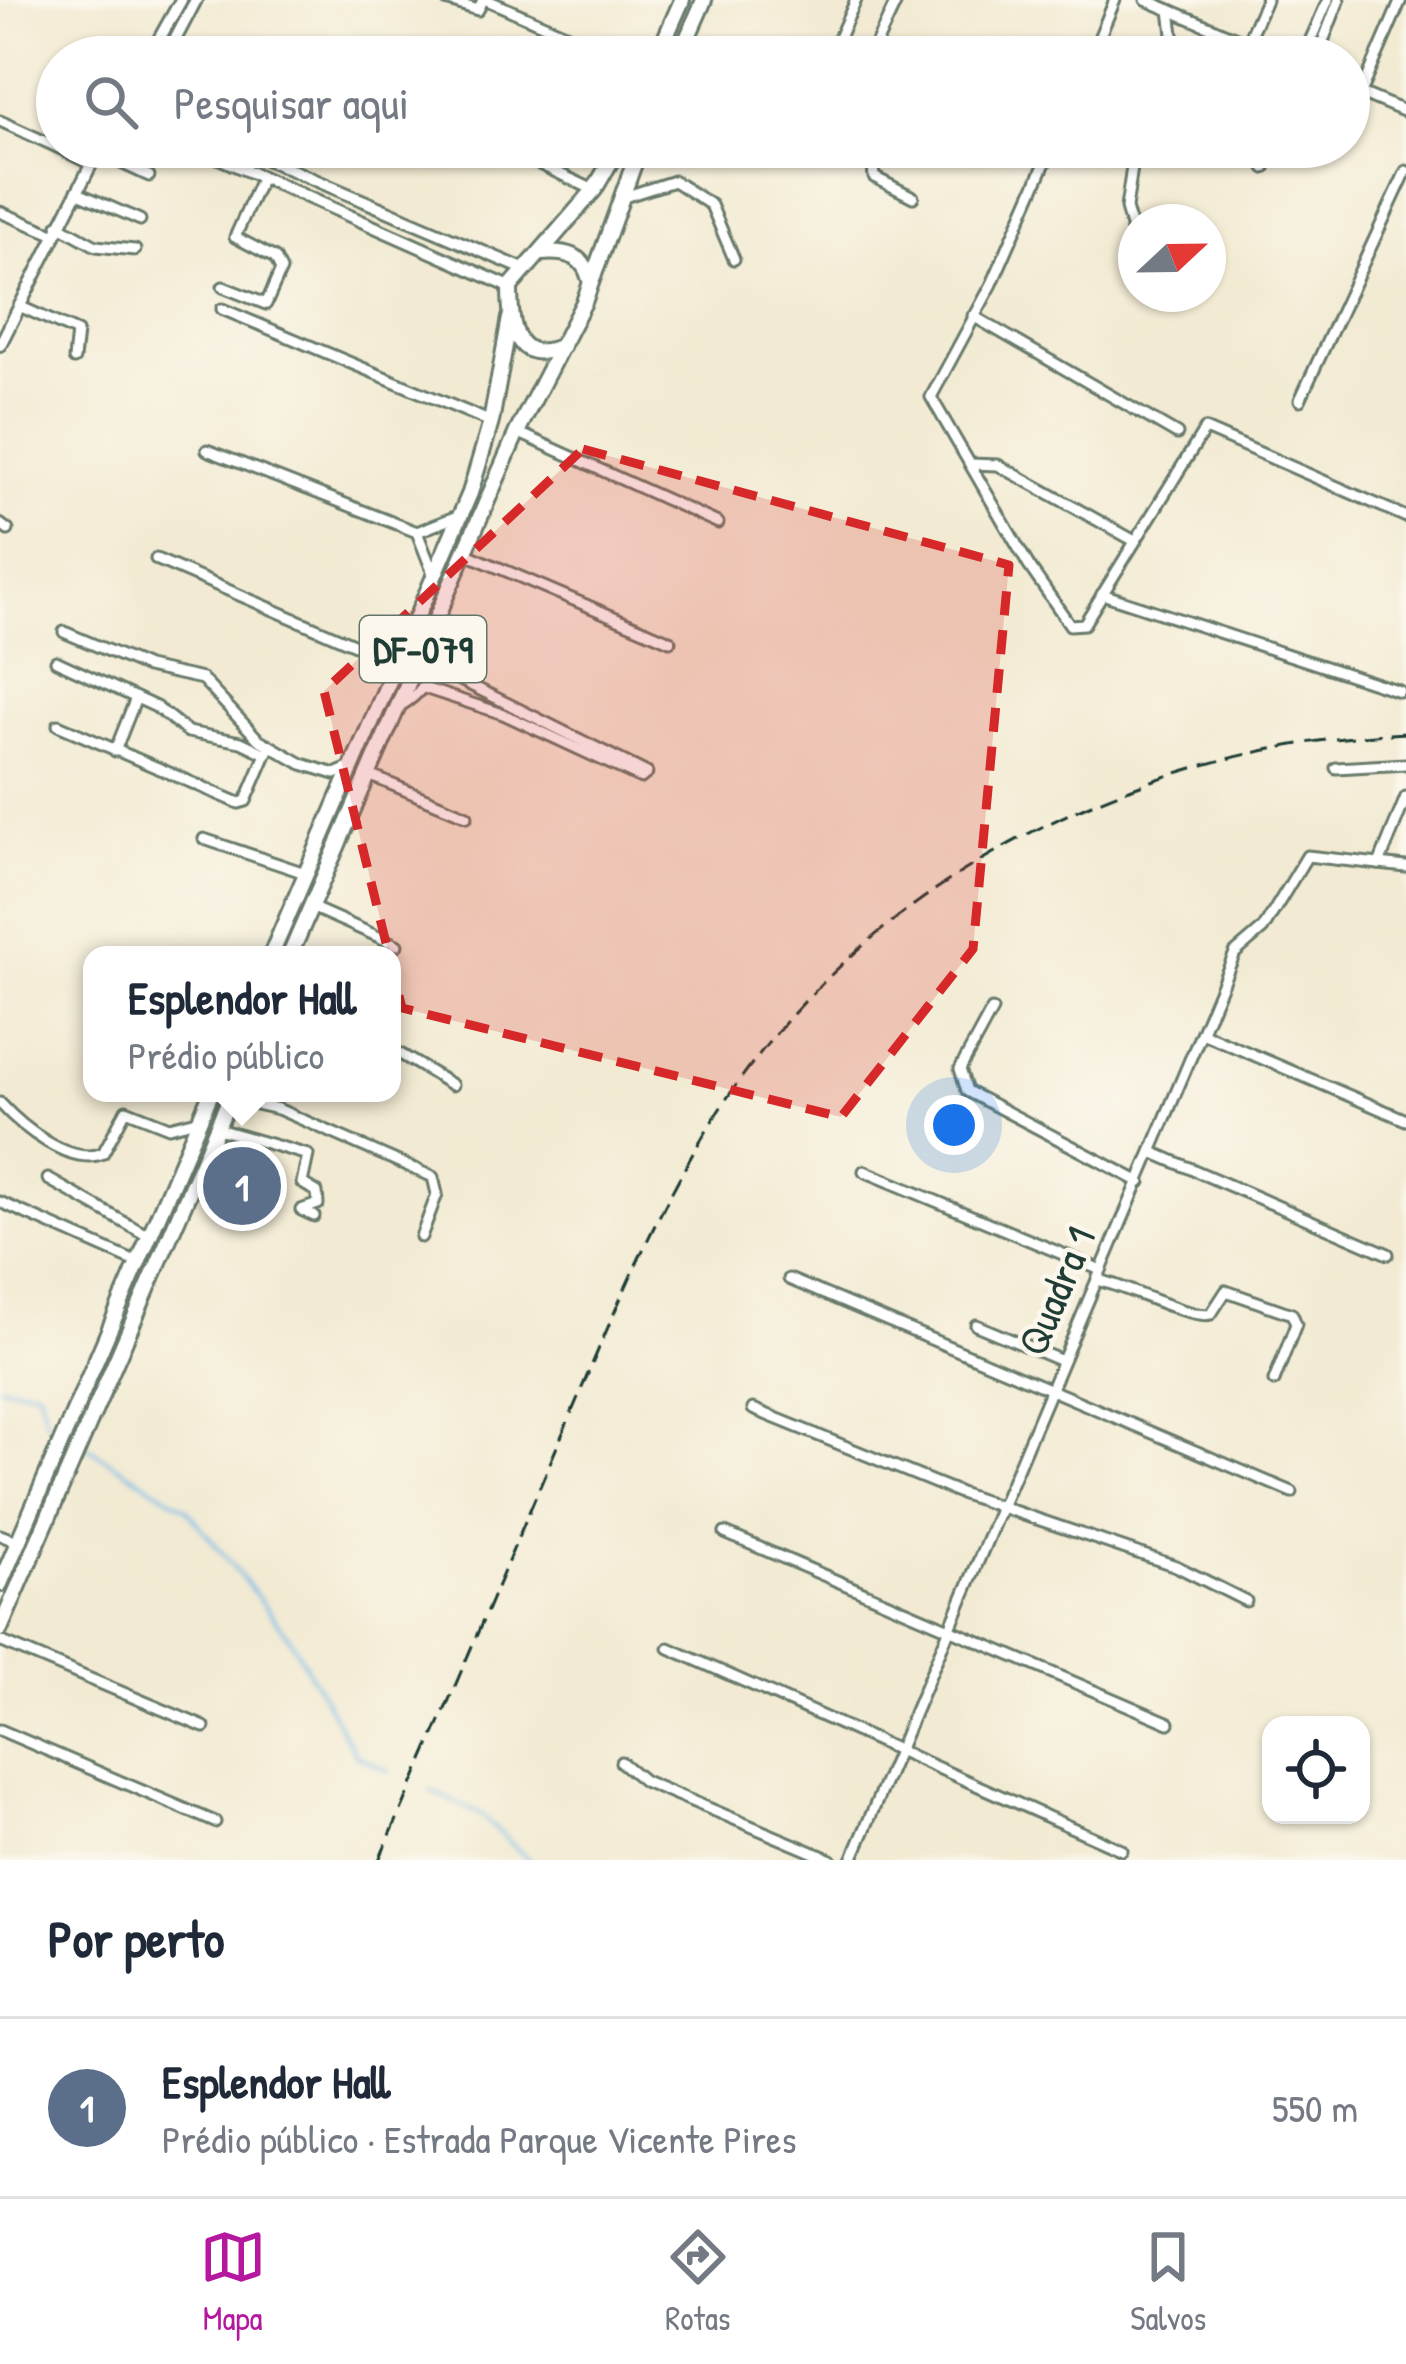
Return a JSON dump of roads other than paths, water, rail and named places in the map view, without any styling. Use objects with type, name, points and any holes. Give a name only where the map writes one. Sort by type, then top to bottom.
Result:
[{"type":"main road","points":[[666,36],[682,0]]},
{"type":"main road","points":[[688,36],[704,0]]},
{"type":"main road","points":[[510,286],[594,190],[607,168]]},
{"type":"main road","name":"DF-079","points":[[294,946],[517,432],[591,285],[631,168]]},
{"type":"main road","points":[[541,253],[564,252],[580,260],[591,285]]},
{"type":"main road","name":"DF-079","points":[[275,946],[460,514],[491,422],[510,318],[510,286]]},
{"type":"main road","points":[[510,318],[512,333],[528,350],[562,346]]},
{"type":"main road","points":[[289,912],[311,908],[298,890]]},
{"type":"main road","points":[[0,1594],[0,1584],[208,1102]]},
{"type":"main road","points":[[0,1629],[4,1610],[228,1102]]},
{"type":"street","points":[[161,36],[181,0]]},
{"type":"street","points":[[177,36],[196,0]]},
{"type":"street","points":[[446,0],[478,10],[485,0],[569,36]]},
{"type":"street","points":[[840,36],[856,0]]},
{"type":"street","points":[[880,36],[897,0]]},
{"type":"street","points":[[1100,36],[1115,0]]},
{"type":"street","points":[[1147,0],[1233,36]]},
{"type":"street","points":[[1250,36],[1266,0]]},
{"type":"street","points":[[1313,36],[1328,0]]},
{"type":"street","points":[[1325,36],[1339,0]]},
{"type":"street","points":[[1370,72],[1401,0]]},
{"type":"street","points":[[1170,10],[1172,36]]},
{"type":"street","points":[[1370,97],[1406,112]]},
{"type":"street","points":[[0,121],[36,137]]},
{"type":"street","points":[[0,345],[89,168]]},
{"type":"street","points":[[130,168],[149,176]]},
{"type":"street","points":[[238,168],[510,286]]},
{"type":"street","points":[[287,168],[521,268]]},
{"type":"street","points":[[547,168],[594,190]]},
{"type":"street","points":[[873,168],[874,177],[913,197]]},
{"type":"street","points":[[1042,168],[931,397],[1070,625],[1084,624],[1206,429],[1406,517]]},
{"type":"street","points":[[1127,204],[1132,168]]},
{"type":"street","points":[[1300,400],[1406,171]]},
{"type":"street","points":[[223,287],[266,304],[281,270],[275,258],[235,237],[261,179]]},
{"type":"street","points":[[617,200],[674,181],[711,205],[734,259]]},
{"type":"street","points":[[76,192],[140,220]]},
{"type":"street","points":[[0,212],[96,246],[135,250]]},
{"type":"street","points":[[19,306],[77,332],[74,359]]},
{"type":"street","points":[[222,309],[491,422]]},
{"type":"street","points":[[974,316],[1177,434]]},
{"type":"street","points":[[517,432],[718,524]]},
{"type":"street","points":[[207,450],[417,532],[460,514]]},
{"type":"street","points":[[970,464],[998,465],[1133,540]]},
{"type":"street","points":[[417,532],[433,573]]},
{"type":"street","points":[[464,554],[670,641]]},
{"type":"street","points":[[156,559],[362,648],[380,652],[404,643]]},
{"type":"street","points":[[1102,594],[1399,691]]},
{"type":"street","points":[[398,707],[424,688],[434,667],[431,629]]},
{"type":"street","points":[[64,632],[147,667],[202,680],[267,751]]},
{"type":"street","points":[[362,648],[379,662],[386,683]]},
{"type":"street","points":[[56,661],[136,698],[188,732],[241,742],[325,772],[349,768]]},
{"type":"street","points":[[434,667],[505,710],[647,773],[641,778],[563,736]]},
{"type":"street","points":[[463,699],[467,687]]},
{"type":"street","points":[[424,688],[505,710]]},
{"type":"street","points":[[115,751],[136,698]]},
{"type":"street","points":[[58,725],[239,803],[246,801],[267,751]]},
{"type":"street","points":[[1336,768],[1406,764]]},
{"type":"street","points":[[325,772],[340,795]]},
{"type":"street","points":[[370,775],[466,816]]},
{"type":"street","points":[[1379,864],[1406,797]]},
{"type":"street","points":[[204,839],[305,873]]},
{"type":"street","name":"Quadra 1","points":[[852,1860],[1235,953],[1263,929],[1304,859],[1406,867]]},
{"type":"street","points":[[311,908],[397,945]]},
{"type":"street","points":[[992,1010],[960,1069],[967,1091],[1140,1182]]},
{"type":"street","points":[[1202,1033],[1406,1120]]},
{"type":"street","points":[[401,1054],[452,1085]]},
{"type":"street","points":[[254,1102],[434,1178],[437,1194],[421,1237]]},
{"type":"street","points":[[0,1103],[49,1142],[86,1157],[103,1153],[126,1111],[169,1127],[200,1119]]},
{"type":"street","points":[[169,1127],[183,1156]]},
{"type":"street","points":[[218,1129],[308,1155],[302,1183],[317,1192],[318,1204],[302,1210],[314,1216]]},
{"type":"street","points":[[1152,1152],[1388,1254]]},
{"type":"street","points":[[864,1172],[1204,1317],[1226,1291],[1292,1314],[1296,1324],[1274,1381]]},
{"type":"street","points":[[48,1179],[150,1237]]},
{"type":"street","points":[[0,1202],[138,1263]]},
{"type":"street","points":[[790,1279],[1292,1492]]},
{"type":"street","points":[[976,1325],[1062,1361]]},
{"type":"street","points":[[753,1409],[1003,1508],[1176,1566],[1246,1601]]},
{"type":"street","points":[[725,1533],[1168,1723]]},
{"type":"street","points":[[0,1534],[18,1542]]},
{"type":"street","points":[[0,1641],[204,1727]]},
{"type":"street","points":[[669,1648],[1122,1850]]},
{"type":"street","points":[[0,1730],[215,1822]]},
{"type":"street","points":[[621,1762],[644,1781],[831,1860]]},
{"type":"waterway","points":[[0,1386],[38,1390],[47,1423]]},
{"type":"waterway","points":[[87,1447],[186,1508],[288,1635],[356,1755],[389,1771]]},
{"type":"waterway","points":[[430,1790],[481,1815],[529,1860]]},
{"type":"railway","points":[[379,1860],[652,1231],[714,1118],[775,1034],[846,960],[926,896],[1013,842],[1106,798],[1203,765],[1304,743],[1406,733]]},
{"type":"place","name":"Esplendor Hall","points":[[242,1186]]}]
